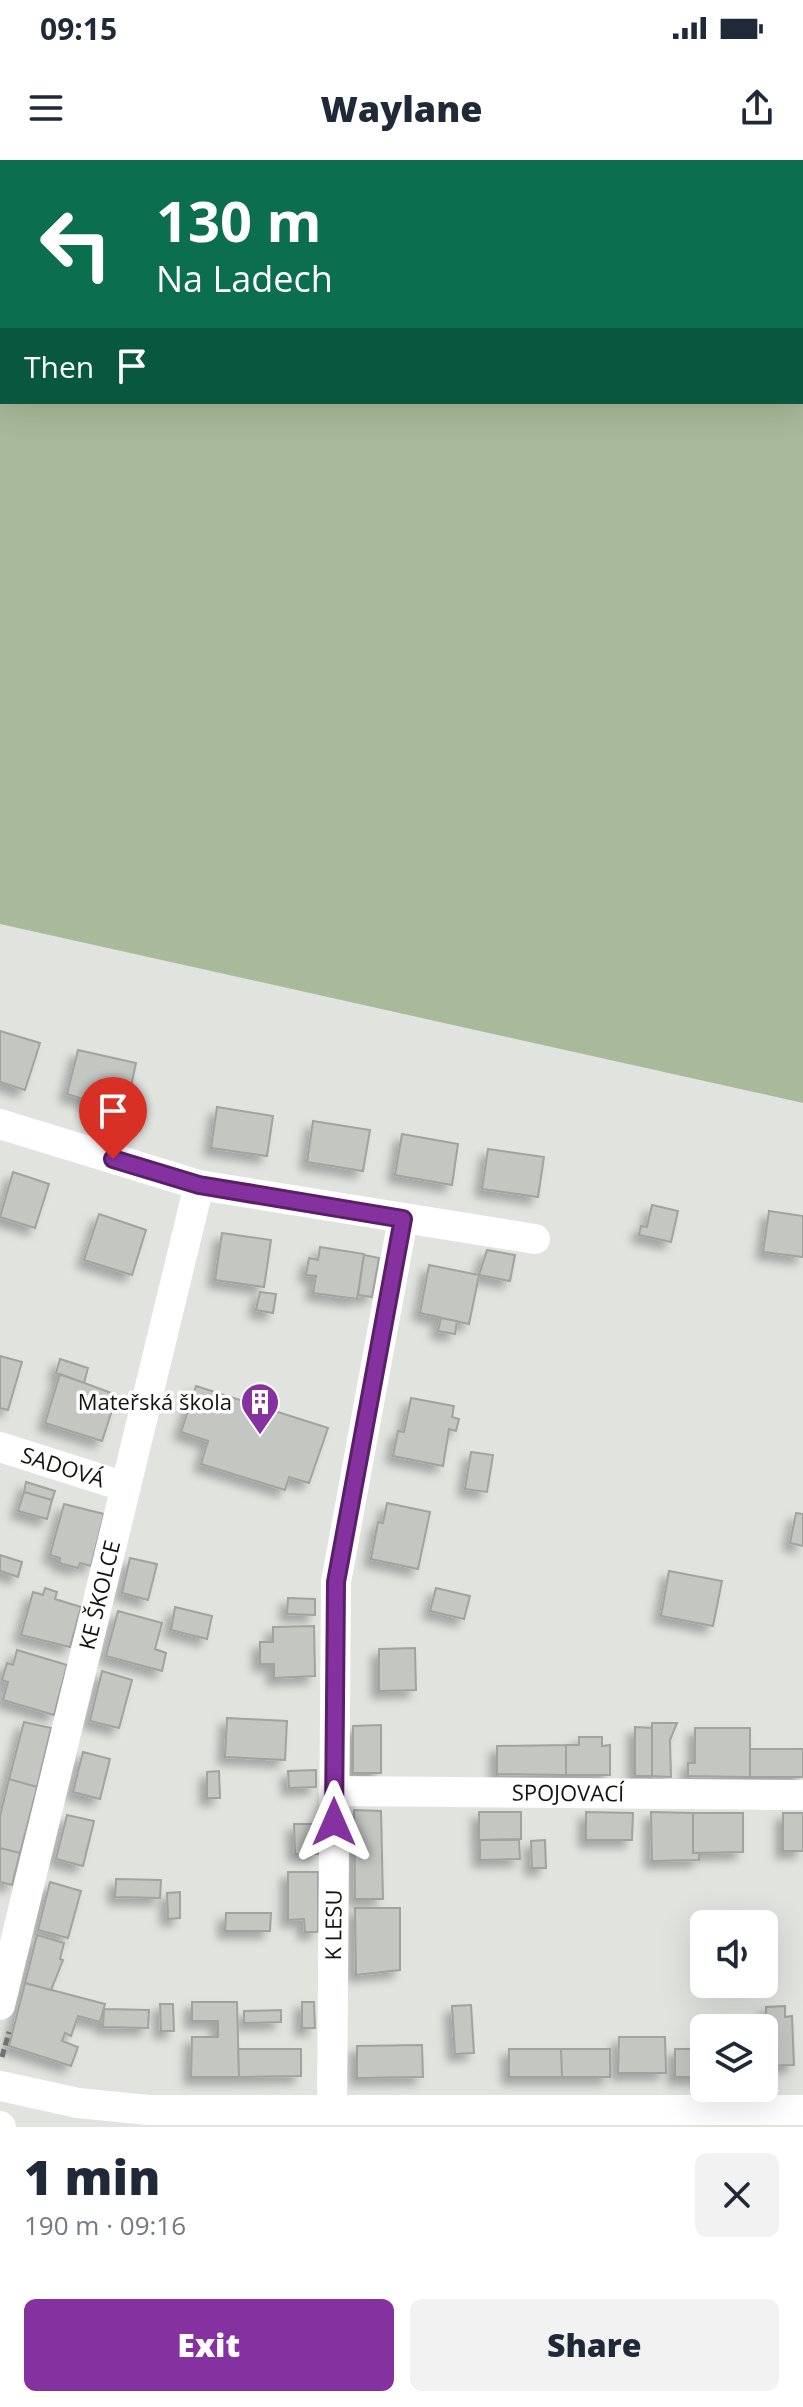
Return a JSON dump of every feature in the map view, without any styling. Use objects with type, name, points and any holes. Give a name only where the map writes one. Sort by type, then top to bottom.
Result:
[{"type":"street","points":[[0,1124],[199,1185],[535,1239]]},
{"type":"street","name":"KE ŠKOLCE","points":[[6,2013],[126,1487],[199,1185]]},
{"type":"street","name":"K LESU","points":[[332,2107],[336,1582],[403,1219]]},
{"type":"street","name":"SADOVÁ","points":[[0,1447],[126,1487]]},
{"type":"street","name":"SPOJOVACÍ","points":[[334,1791],[803,1795]]},
{"type":"street","points":[[0,2086],[78,2103],[148,2110],[332,2107],[803,2110]]},
{"type":"path","points":[[0,2066],[6,2013]]},
{"type":"green space","points":[[0,404],[803,404],[803,1103],[0,924]]},
{"type":"building","points":[[0,1031],[40,1043],[25,1090],[0,1082]]},
{"type":"building","points":[[78,1050],[136,1063],[123,1124],[96,1117],[99,1104],[67,1094]]},
{"type":"building","points":[[217,1107],[273,1116],[267,1156],[211,1148]]},
{"type":"building","points":[[313,1121],[370,1130],[363,1171],[307,1162]]},
{"type":"building","points":[[402,1134],[458,1144],[452,1185],[395,1175]]},
{"type":"building","points":[[488,1149],[544,1157],[538,1197],[482,1189]]},
{"type":"building","points":[[13,1172],[49,1184],[35,1228],[0,1217]]},
{"type":"building","points":[[652,1205],[678,1211],[671,1242],[639,1235],[641,1226],[647,1227]]},
{"type":"building","points":[[769,1211],[803,1216],[803,1257],[763,1252]]},
{"type":"building","points":[[99,1214],[146,1230],[132,1275],[84,1260]]},
{"type":"building","points":[[222,1233],[271,1240],[264,1287],[215,1280]]},
{"type":"building","points":[[320,1247],[364,1254],[357,1299],[313,1293],[316,1276],[306,1275],[309,1258],[318,1260]]},
{"type":"building","points":[[487,1250],[515,1255],[510,1281],[479,1275]]},
{"type":"building","points":[[364,1255],[379,1258],[372,1297],[358,1295]]},
{"type":"building","points":[[429,1265],[479,1275],[469,1324],[420,1313]]},
{"type":"building","points":[[260,1292],[276,1294],[273,1313],[256,1310]]},
{"type":"building","points":[[441,1318],[457,1321],[455,1334],[438,1331]]},
{"type":"building","points":[[0,1356],[22,1362],[8,1410],[0,1408]]},
{"type":"building","points":[[60,1359],[88,1368],[84,1383],[56,1373]]},
{"type":"building","points":[[60,1374],[117,1395],[102,1441],[45,1423]]},
{"type":"building","name":"Mateřská škola","points":[[196,1386],[328,1428],[309,1483],[289,1477],[285,1490],[201,1464],[208,1441],[181,1432]]},
{"type":"building","points":[[411,1398],[454,1406],[452,1417],[459,1419],[456,1431],[449,1429],[443,1466],[393,1456],[398,1431],[404,1432]]},
{"type":"building","points":[[471,1452],[493,1455],[487,1492],[465,1489]]},
{"type":"building","points":[[26,1482],[55,1491],[52,1500],[24,1492]]},
{"type":"building","points":[[24,1492],[52,1500],[47,1519],[18,1511]]},
{"type":"building","points":[[387,1503],[430,1512],[418,1569],[371,1559],[378,1522],[383,1523]]},
{"type":"building","points":[[64,1504],[104,1514],[91,1566],[80,1563],[78,1568],[59,1563],[60,1558],[50,1555]]},
{"type":"building","points":[[796,1513],[803,1514],[803,1546],[790,1543]]},
{"type":"building","points":[[0,1555],[22,1562],[18,1577],[0,1571]]},
{"type":"building","points":[[130,1558],[157,1564],[148,1600],[122,1593]]},
{"type":"building","points":[[669,1571],[722,1581],[713,1626],[661,1616]]},
{"type":"building","points":[[45,1588],[57,1592],[55,1599],[81,1607],[70,1647],[21,1635],[33,1592],[43,1595]]},
{"type":"building","points":[[436,1588],[470,1596],[464,1619],[430,1611]]},
{"type":"building","points":[[288,1598],[315,1599],[315,1615],[287,1614]]},
{"type":"building","points":[[175,1607],[212,1616],[207,1639],[171,1630]]},
{"type":"building","points":[[118,1611],[162,1623],[155,1649],[166,1653],[162,1671],[106,1656]]},
{"type":"building","points":[[314,1626],[315,1676],[274,1678],[274,1664],[260,1664],[260,1642],[273,1642],[273,1627]]},
{"type":"building","points":[[415,1648],[416,1690],[379,1691],[379,1649]]},
{"type":"building","points":[[17,1650],[67,1665],[54,1715],[3,1700],[8,1682],[2,1680],[7,1663],[13,1665]]},
{"type":"building","points":[[102,1671],[132,1680],[119,1728],[90,1721]]},
{"type":"building","points":[[227,1718],[287,1721],[285,1760],[225,1757]]},
{"type":"building","points":[[24,1722],[51,1728],[37,1787],[9,1779]]},
{"type":"building","points":[[652,1723],[677,1723],[670,1740],[671,1777],[652,1776]]},
{"type":"building","points":[[381,1725],[381,1773],[353,1773],[353,1726]]},
{"type":"building","points":[[635,1727],[652,1728],[652,1776],[635,1776]]},
{"type":"building","points":[[695,1728],[750,1728],[750,1777],[688,1776],[688,1763],[695,1763]]},
{"type":"building","points":[[579,1737],[602,1737],[602,1746],[610,1745],[610,1775],[566,1775],[566,1745],[579,1745]]},
{"type":"building","points":[[566,1745],[566,1775],[497,1774],[497,1746]]},
{"type":"building","points":[[750,1749],[803,1749],[803,1777],[750,1777]]},
{"type":"building","points":[[83,1752],[110,1759],[100,1799],[73,1792]]},
{"type":"building","points":[[316,1770],[316,1787],[289,1788],[288,1771]]},
{"type":"building","points":[[219,1771],[220,1798],[207,1798],[207,1772]]},
{"type":"building","points":[[9,1779],[37,1787],[20,1853],[0,1848],[0,1816]]},
{"type":"building","points":[[354,1810],[381,1811],[383,1899],[355,1899]]},
{"type":"building","points":[[479,1812],[521,1812],[521,1839],[479,1840]]},
{"type":"building","points":[[586,1812],[633,1813],[632,1840],[586,1840]]},
{"type":"building","points":[[651,1812],[693,1813],[693,1853],[699,1853],[699,1860],[652,1861]]},
{"type":"building","points":[[693,1813],[743,1813],[743,1852],[693,1853]]},
{"type":"building","points":[[783,1813],[803,1813],[803,1851],[783,1851]]},
{"type":"building","points":[[67,1815],[94,1821],[83,1866],[56,1859]]},
{"type":"building","points":[[294,1824],[317,1824],[318,1854],[295,1854]]},
{"type":"building","points":[[480,1840],[519,1840],[520,1859],[480,1860]]},
{"type":"building","points":[[545,1840],[546,1868],[532,1868],[531,1841]]},
{"type":"building","points":[[0,1848],[20,1853],[12,1885],[0,1882]]},
{"type":"building","points":[[288,1872],[318,1872],[318,1932],[305,1932],[304,1919],[288,1920]]},
{"type":"building","points":[[116,1879],[161,1880],[160,1898],[115,1897]]},
{"type":"building","points":[[50,1882],[81,1891],[68,1938],[38,1930]]},
{"type":"building","points":[[180,1892],[180,1918],[168,1919],[167,1893]]},
{"type":"building","points":[[355,1908],[400,1908],[400,1970],[356,1975]]},
{"type":"building","points":[[226,1913],[271,1913],[270,1931],[225,1931]]},
{"type":"building","points":[[37,1935],[64,1943],[60,1959],[63,1960],[51,1990],[25,1983]]},
{"type":"building","points":[[25,1983],[105,2004],[100,2022],[78,2016],[71,2036],[65,2033],[62,2041],[78,2047],[71,2066],[9,2046]]},
{"type":"building","points":[[192,2002],[237,2002],[239,2077],[191,2077],[192,2037],[218,2037],[218,2021],[192,2021]]},
{"type":"building","points":[[302,2002],[314,2002],[315,2028],[302,2028]]},
{"type":"building","points":[[160,2004],[173,2004],[174,2031],[161,2031]]},
{"type":"building","points":[[471,2005],[474,2053],[455,2054],[452,2006]]},
{"type":"building","points":[[785,2006],[785,2017],[792,2016],[794,2065],[778,2066],[778,2014],[766,2014],[766,2007]]},
{"type":"building","points":[[104,2009],[149,2010],[148,2028],[103,2027]]},
{"type":"building","points":[[281,2010],[281,2022],[244,2023],[244,2011]]},
{"type":"building","points":[[619,2037],[665,2037],[666,2073],[618,2073]]},
{"type":"building","points":[[422,2045],[423,2077],[357,2078],[357,2046]]},
{"type":"building","points":[[238,2049],[301,2049],[301,2076],[239,2077]]},
{"type":"building","points":[[509,2049],[561,2049],[562,2077],[509,2077]]},
{"type":"building","points":[[561,2049],[610,2049],[610,2077],[562,2077]]},
{"type":"building","points":[[675,2049],[690,2049],[690,2077],[675,2077]]},
{"type":"place","name":"Mateřská škola","points":[[260,1436]]},
{"type":"route","points":[[113,1159],[199,1185],[403,1219],[336,1582],[334,1822]]}]
